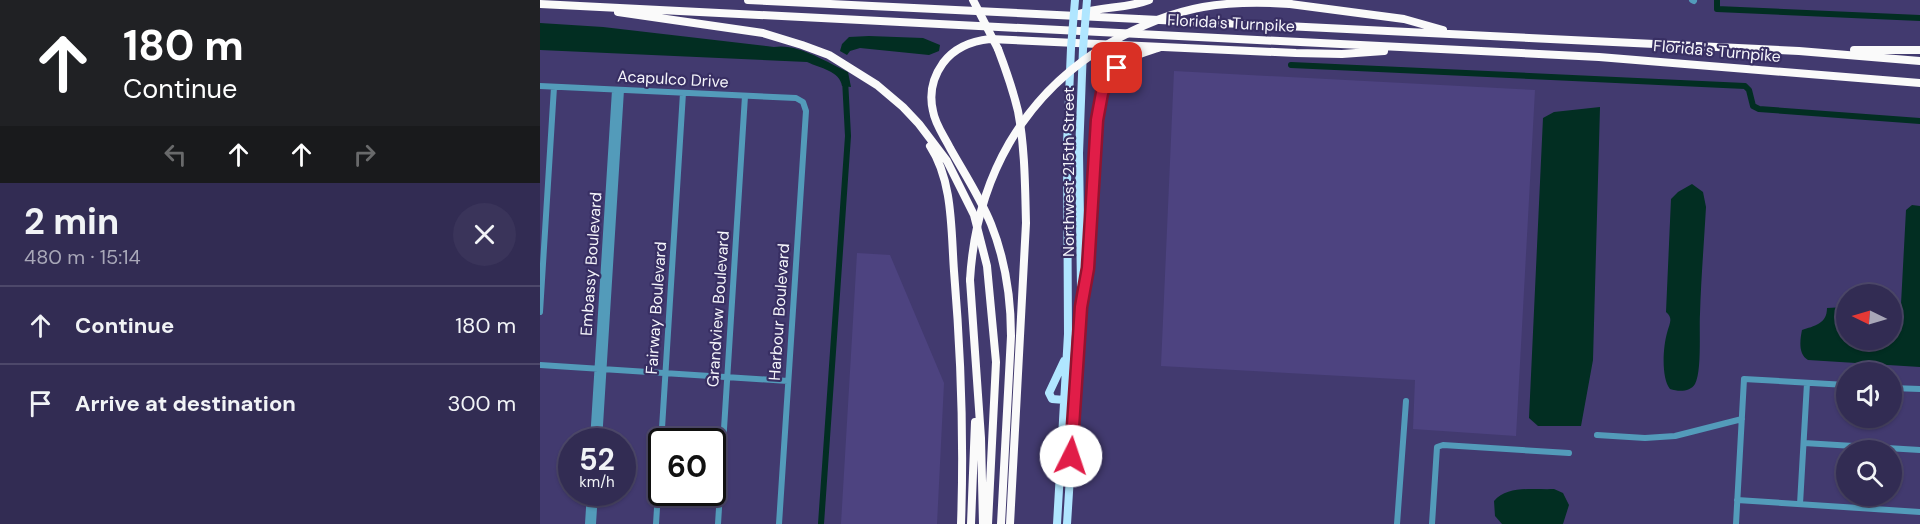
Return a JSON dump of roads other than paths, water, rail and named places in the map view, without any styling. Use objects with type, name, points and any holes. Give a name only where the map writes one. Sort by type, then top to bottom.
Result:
[{"type":"highway","name":"Florida's Turnpike","points":[[748,0],[1799,51],[1920,61]]},
{"type":"highway","points":[[973,0],[998,49],[1010,81],[1018,111],[1025,177],[1026,223],[1010,524]]},
{"type":"highway","points":[[1072,16],[1091,10],[1127,6],[1149,0]]},
{"type":"highway","points":[[983,524],[981,438],[970,280],[975,231],[993,175],[1016,131],[1053,85],[1093,53],[1133,30],[1180,12],[1202,7],[1245,3],[1290,4],[1404,19],[1458,34]]},
{"type":"highway","name":"Florida's Turnpike","points":[[540,4],[1599,57],[1920,83]]},
{"type":"highway","points":[[579,6],[764,33],[802,45],[829,55],[863,76],[903,107],[919,124],[947,161],[974,215],[987,266],[996,362],[988,524]]},
{"type":"highway","points":[[1001,524],[1011,336],[1008,289],[1001,256],[989,220],[935,118],[932,104],[934,80],[940,67],[955,50],[969,43],[983,40],[1342,54],[1420,48]]},
{"type":"highway","points":[[1081,307],[1088,268],[1097,120],[1102,93],[1112,73],[1121,64],[1138,54],[1164,46]]},
{"type":"highway","points":[[1799,51],[1920,50]]},
{"type":"highway","points":[[863,76],[907,118],[926,140],[942,170],[946,189],[959,338],[963,423],[961,524]]},
{"type":"highway","points":[[971,524],[976,377]]},
{"type":"main road","name":"Northwest 215th Street","points":[[1057,524],[1067,354],[1069,264],[1067,145],[1075,0]]},
{"type":"main road","name":"Northwest 215th Street","points":[[1067,524],[1081,307],[1079,153],[1087,0]]},
{"type":"main road","points":[[1065,400],[1054,400],[1049,393],[1067,354]]},
{"type":"street","name":"Acapulco Drive","points":[[540,86],[796,98],[803,102]]},
{"type":"street","points":[[540,312],[554,87]]},
{"type":"street","name":"Embassy Boulevard","points":[[594,428],[618,90]]},
{"type":"street","name":"Fairway Boulevard","points":[[656,524],[683,93]]},
{"type":"street","name":"Grandview Boulevard","points":[[718,524],[745,96]]},
{"type":"street","name":"Harbour Boulevard","points":[[779,524],[806,111],[803,102]]},
{"type":"street","points":[[540,365],[788,381]]},
{"type":"street","points":[[598,428],[600,369]]},
{"type":"street","points":[[1736,524],[1744,379],[1836,384]]},
{"type":"street","points":[[1800,504],[1807,383]]},
{"type":"street","points":[[1902,388],[1920,389]]},
{"type":"street","points":[[1397,524],[1406,401]]},
{"type":"street","points":[[1597,435],[1645,438],[1675,436],[1742,419]]},
{"type":"street","points":[[1804,443],[1920,450]]},
{"type":"street","points":[[1432,524],[1437,447],[1443,445],[1569,453]]},
{"type":"street","points":[[1737,500],[1920,512]]},
{"type":"street","points":[[588,524],[589,506]]},
{"type":"street","points":[[593,524],[594,506]]},
{"type":"waterway","points":[[1717,0],[1717,9],[1920,18]]},
{"type":"waterway","points":[[1291,65],[1745,86],[1749,90],[1753,106],[1759,109],[1920,121]]},
{"type":"waterway","points":[[821,524],[848,136],[845,79]]}]
